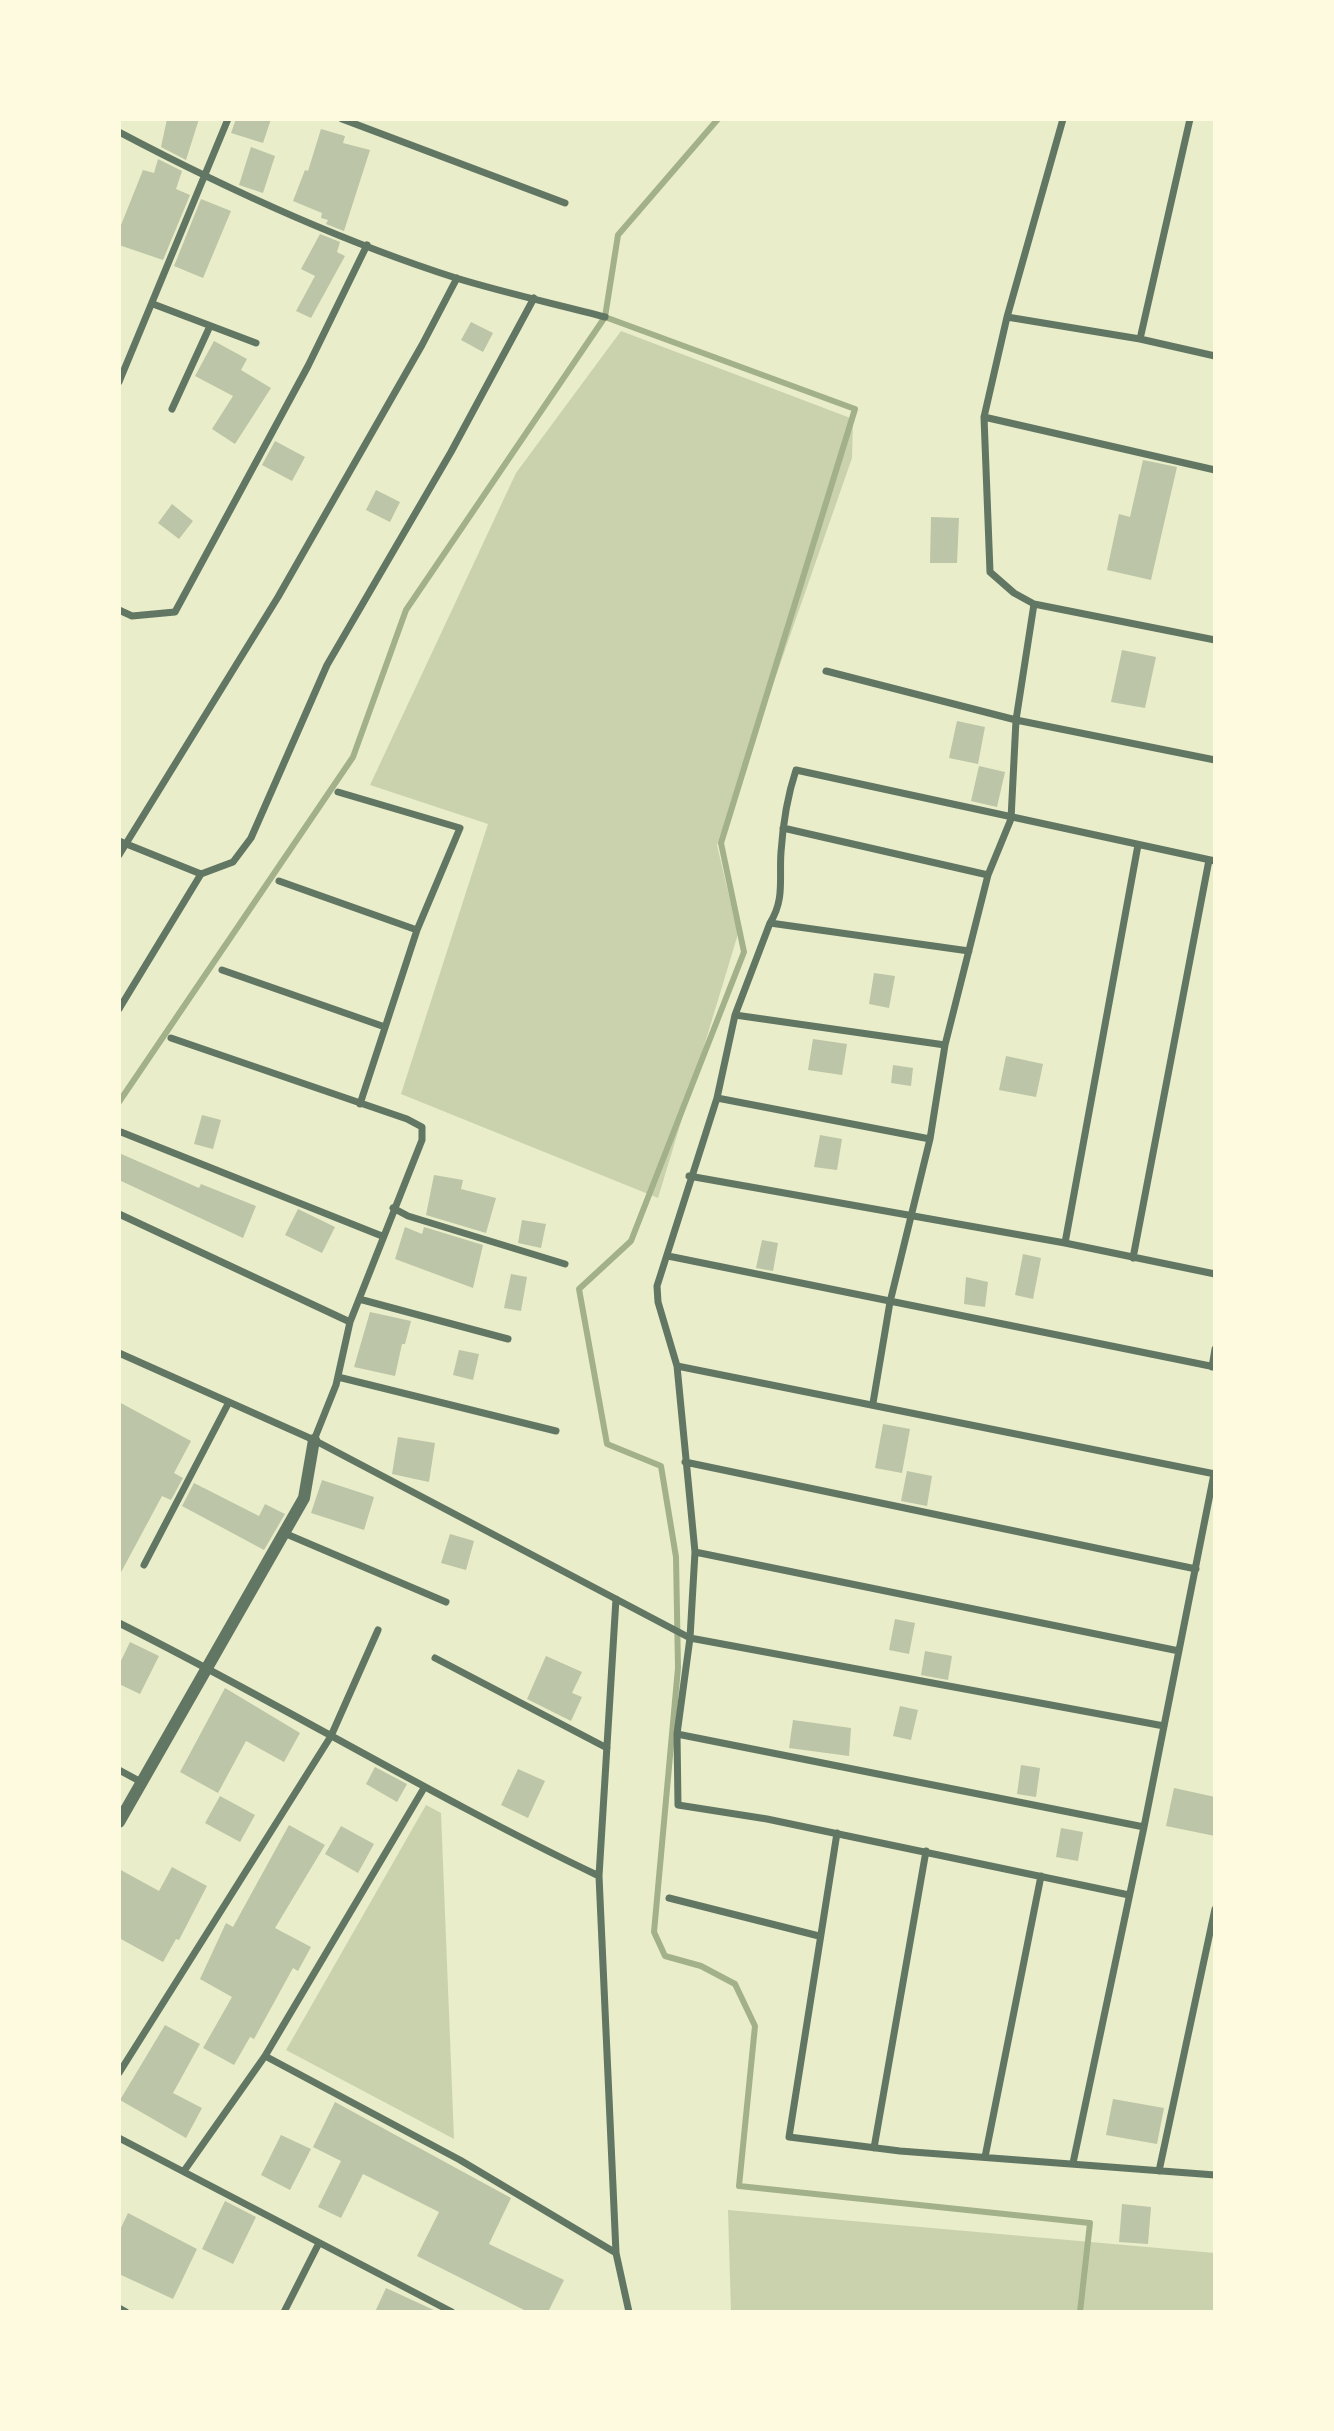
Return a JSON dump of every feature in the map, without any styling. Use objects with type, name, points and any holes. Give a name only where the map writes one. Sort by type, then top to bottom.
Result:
[{"type":"street","points":[[119,382],[228,119]]},
{"type":"street","points":[[342,119],[565,203]]},
{"type":"street","points":[[1063,119],[1007,317],[984,416],[990,572],[1014,593],[1034,604],[1215,640]]},
{"type":"street","points":[[1140,339],[1190,119]]},
{"type":"street","points":[[119,132],[205,177],[367,245],[457,278],[605,317]]},
{"type":"street","points":[[119,610],[132,616],[175,612],[308,366],[367,245]]},
{"type":"street","points":[[119,855],[122,843],[278,597],[422,345],[457,278]]},
{"type":"street","points":[[119,1009],[201,874],[233,862],[251,838],[327,665],[451,452],[534,298]]},
{"type":"street","points":[[153,304],[256,343]]},
{"type":"street","points":[[1007,317],[1140,339],[1215,356]]},
{"type":"street","points":[[172,408],[210,326]]},
{"type":"street","points":[[984,416],[1215,470]]},
{"type":"street","points":[[873,1404],[890,1302],[930,1139],[945,1045],[988,875],[1012,819],[1016,720],[1034,604]]},
{"type":"street","points":[[826,671],[1016,720],[1215,760]]},
{"type":"street","points":[[1129,1895],[836,1833],[678,1805],[677,1734],[695,1552],[677,1366],[658,1302],[659,1278],[668,1256],[689,1176],[717,1098],[735,1015],[770,923],[779,908],[786,800],[796,770],[1212,861],[1133,1258]]},
{"type":"street","points":[[338,792],[460,828],[417,930],[360,1104]]},
{"type":"street","points":[[783,828],[988,875]]},
{"type":"street","points":[[122,843],[201,874]]},
{"type":"street","points":[[1065,1243],[1138,845]]},
{"type":"street","points":[[279,881],[417,930]]},
{"type":"street","points":[[770,923],[969,951]]},
{"type":"street","points":[[222,970],[385,1027]]},
{"type":"street","points":[[735,1015],[945,1045]]},
{"type":"street","points":[[119,1822],[304,1498],[314,1440],[338,1377],[350,1322],[422,1140],[422,1127],[171,1038]]},
{"type":"street","points":[[717,1098],[930,1139]]},
{"type":"street","points":[[121,1132],[382,1236]]},
{"type":"street","points":[[689,1176],[1065,1243],[1215,1274]]},
{"type":"street","points":[[393,1208],[408,1216],[565,1264]]},
{"type":"street","points":[[119,1214],[350,1322]]},
{"type":"street","points":[[668,1256],[1213,1367],[1215,1349]]},
{"type":"street","points":[[359,1299],[508,1339]]},
{"type":"street","points":[[120,1354],[314,1440],[688,1637],[1164,1726]]},
{"type":"street","points":[[677,1366],[1214,1474],[1073,2164]]},
{"type":"street","points":[[338,1377],[556,1431]]},
{"type":"street","points":[[144,1565],[229,1402]]},
{"type":"street","points":[[685,1462],[1196,1569]]},
{"type":"street","points":[[284,1533],[446,1602]]},
{"type":"street","points":[[695,1552],[1179,1651]]},
{"type":"street","points":[[616,1599],[599,1876],[617,2253],[629,2312]]},
{"type":"street","points":[[119,1623],[207,1667],[424,1788],[599,1876]]},
{"type":"street","points":[[119,2073],[331,1736],[378,1630]]},
{"type":"street","points":[[435,1658],[607,1748]]},
{"type":"street","points":[[677,1734],[1144,1827]]},
{"type":"street","points":[[119,1770],[143,1783]]},
{"type":"street","points":[[184,2171],[265,2056],[424,1788]]},
{"type":"street","points":[[836,1833],[789,2137],[874,2148],[1215,2175]]},
{"type":"street","points":[[874,2148],[926,1851]]},
{"type":"street","points":[[985,2157],[1041,1876]]},
{"type":"street","points":[[669,1898],[818,1936]]},
{"type":"street","points":[[1159,2171],[1215,1909]]},
{"type":"street","points":[[265,2056],[460,2160],[617,2253]]},
{"type":"street","points":[[119,2138],[452,2312]]},
{"type":"street","points":[[284,2312],[319,2243]]},
{"type":"street","points":[[119,2308],[126,2312]]},
{"type":"green space","points":[[621,331],[853,419],[852,458],[717,845],[738,934],[658,1198],[401,1094],[488,824],[370,785],[516,473]]},
{"type":"green space","points":[[426,1805],[441,1813],[454,2139],[286,2050]]},
{"type":"green space","points":[[728,2210],[1215,2253],[1215,2312],[731,2312]]},
{"type":"building","points":[[167,119],[199,119],[186,160],[161,147]]},
{"type":"building","points":[[236,119],[271,119],[263,143],[231,133]]},
{"type":"building","points":[[321,129],[345,136],[343,143],[370,150],[344,231],[326,224],[328,220],[321,218],[322,213],[293,201],[305,170],[308,171]]},
{"type":"building","points":[[251,147],[275,156],[263,193],[239,185]]},
{"type":"building","points":[[158,159],[182,171],[176,189],[190,195],[163,260],[119,245],[119,230],[143,170],[154,173]]},
{"type":"building","points":[[201,199],[231,211],[203,278],[174,266]]},
{"type":"building","points":[[320,234],[340,242],[337,252],[345,256],[311,318],[296,311],[315,276],[301,269]]},
{"type":"building","points":[[471,322],[493,333],[483,352],[461,340]]},
{"type":"building","points":[[214,341],[247,359],[241,370],[271,388],[235,444],[212,429],[233,396],[195,376]]},
{"type":"building","points":[[275,441],[305,457],[292,481],[262,465]]},
{"type":"building","points":[[1143,460],[1177,467],[1151,580],[1107,570],[1119,514],[1130,517]]},
{"type":"building","points":[[376,490],[400,502],[390,522],[366,510]]},
{"type":"building","points":[[172,504],[193,521],[179,539],[158,523]]},
{"type":"building","points":[[931,517],[959,518],[957,563],[930,563]]},
{"type":"building","points":[[1122,650],[1156,657],[1145,708],[1111,702]]},
{"type":"building","points":[[957,721],[985,727],[978,764],[949,758]]},
{"type":"building","points":[[979,766],[1005,772],[997,807],[971,801]]},
{"type":"building","points":[[874,973],[895,976],[889,1008],[869,1004]]},
{"type":"building","points":[[813,1039],[847,1044],[842,1075],[808,1070]]},
{"type":"building","points":[[1006,1056],[1043,1064],[1036,1097],[999,1090]]},
{"type":"building","points":[[893,1065],[913,1068],[911,1086],[891,1083]]},
{"type":"building","points":[[202,1115],[221,1120],[213,1149],[194,1144]]},
{"type":"building","points":[[820,1135],[842,1139],[837,1170],[814,1167]]},
{"type":"building","points":[[119,1153],[199,1188],[201,1184],[256,1206],[243,1238],[119,1180]]},
{"type":"building","points":[[434,1175],[463,1180],[461,1189],[496,1198],[486,1233],[426,1215]]},
{"type":"building","points":[[298,1209],[335,1227],[322,1253],[285,1235]]},
{"type":"building","points":[[522,1220],[546,1224],[541,1248],[518,1243]]},
{"type":"building","points":[[405,1227],[422,1234],[424,1227],[483,1245],[473,1288],[395,1259]]},
{"type":"building","points":[[762,1240],[778,1243],[773,1271],[756,1268]]},
{"type":"building","points":[[1023,1254],[1041,1258],[1033,1299],[1015,1295]]},
{"type":"building","points":[[511,1274],[527,1277],[521,1311],[504,1308]]},
{"type":"building","points":[[966,1277],[988,1282],[985,1307],[964,1304]]},
{"type":"building","points":[[370,1312],[411,1321],[405,1344],[402,1344],[395,1376],[354,1367]]},
{"type":"building","points":[[459,1350],[479,1354],[473,1380],[453,1375]]},
{"type":"building","points":[[119,1402],[191,1441],[174,1473],[183,1478],[171,1500],[162,1496],[119,1576]]},
{"type":"building","points":[[883,1424],[910,1429],[902,1473],[875,1468]]},
{"type":"building","points":[[398,1437],[435,1443],[429,1482],[392,1474]]},
{"type":"building","points":[[907,1471],[932,1476],[927,1506],[901,1501]]},
{"type":"building","points":[[322,1480],[374,1497],[364,1530],[311,1513]]},
{"type":"building","points":[[194,1483],[259,1516],[265,1504],[285,1514],[264,1550],[182,1506]]},
{"type":"building","points":[[450,1534],[474,1541],[466,1570],[441,1563]]},
{"type":"building","points":[[895,1619],[915,1623],[909,1654],[889,1650]]},
{"type":"building","points":[[130,1642],[159,1656],[140,1694],[119,1684],[119,1665]]},
{"type":"building","points":[[925,1651],[952,1656],[948,1680],[921,1675]]},
{"type":"building","points":[[546,1656],[582,1672],[572,1693],[582,1697],[571,1721],[527,1699]]},
{"type":"building","points":[[225,1688],[300,1733],[284,1762],[246,1741],[218,1793],[180,1772]]},
{"type":"building","points":[[900,1706],[918,1710],[911,1740],[893,1736]]},
{"type":"building","points":[[793,1720],[851,1728],[849,1756],[789,1748]]},
{"type":"building","points":[[1021,1765],[1040,1768],[1036,1797],[1017,1794]]},
{"type":"building","points":[[375,1767],[407,1784],[397,1802],[366,1784]]},
{"type":"building","points":[[518,1769],[545,1781],[528,1818],[501,1805]]},
{"type":"building","points":[[1174,1788],[1215,1797],[1215,1836],[1166,1826]]},
{"type":"building","points":[[220,1796],[255,1815],[240,1842],[205,1823]]},
{"type":"building","points":[[289,1825],[325,1845],[275,1928],[311,1947],[298,1971],[293,1968],[254,2039],[250,2037],[234,2065],[203,2048],[232,1997],[200,1979],[226,1923],[233,1927]]},
{"type":"building","points":[[341,1826],[374,1844],[358,1873],[325,1854]]},
{"type":"building","points":[[1061,1828],[1083,1832],[1078,1861],[1056,1857]]},
{"type":"building","points":[[172,1867],[207,1886],[179,1940],[176,1939],[163,1962],[119,1938],[119,1869],[159,1891]]},
{"type":"building","points":[[165,2025],[200,2044],[173,2093],[202,2108],[186,2138],[120,2100]]},
{"type":"building","points":[[1113,2099],[1164,2108],[1157,2144],[1106,2135]]},
{"type":"building","points":[[335,2102],[511,2198],[489,2244],[564,2280],[548,2312],[528,2312],[417,2256],[439,2212],[363,2174],[341,2218],[318,2207],[341,2161],[313,2147]]},
{"type":"building","points":[[281,2135],[311,2149],[290,2190],[261,2175]]},
{"type":"building","points":[[225,2201],[256,2217],[233,2264],[202,2249]]},
{"type":"building","points":[[1122,2204],[1151,2207],[1148,2244],[1119,2242]]},
{"type":"building","points":[[128,2213],[197,2249],[173,2299],[119,2274],[119,2232]]},
{"type":"building","points":[[386,2288],[438,2312],[375,2312]]},
{"type":"waterway","points":[[718,119],[618,235],[605,317],[855,409],[721,843],[744,952],[631,1241],[579,1289],[607,1444],[661,1466],[676,1557],[678,1668],[654,1932],[665,1956],[701,1966],[735,1984],[755,2026],[739,2186],[1090,2223],[1080,2312]]},
{"type":"waterway","points":[[119,1102],[353,757],[406,610],[605,317]]}]
